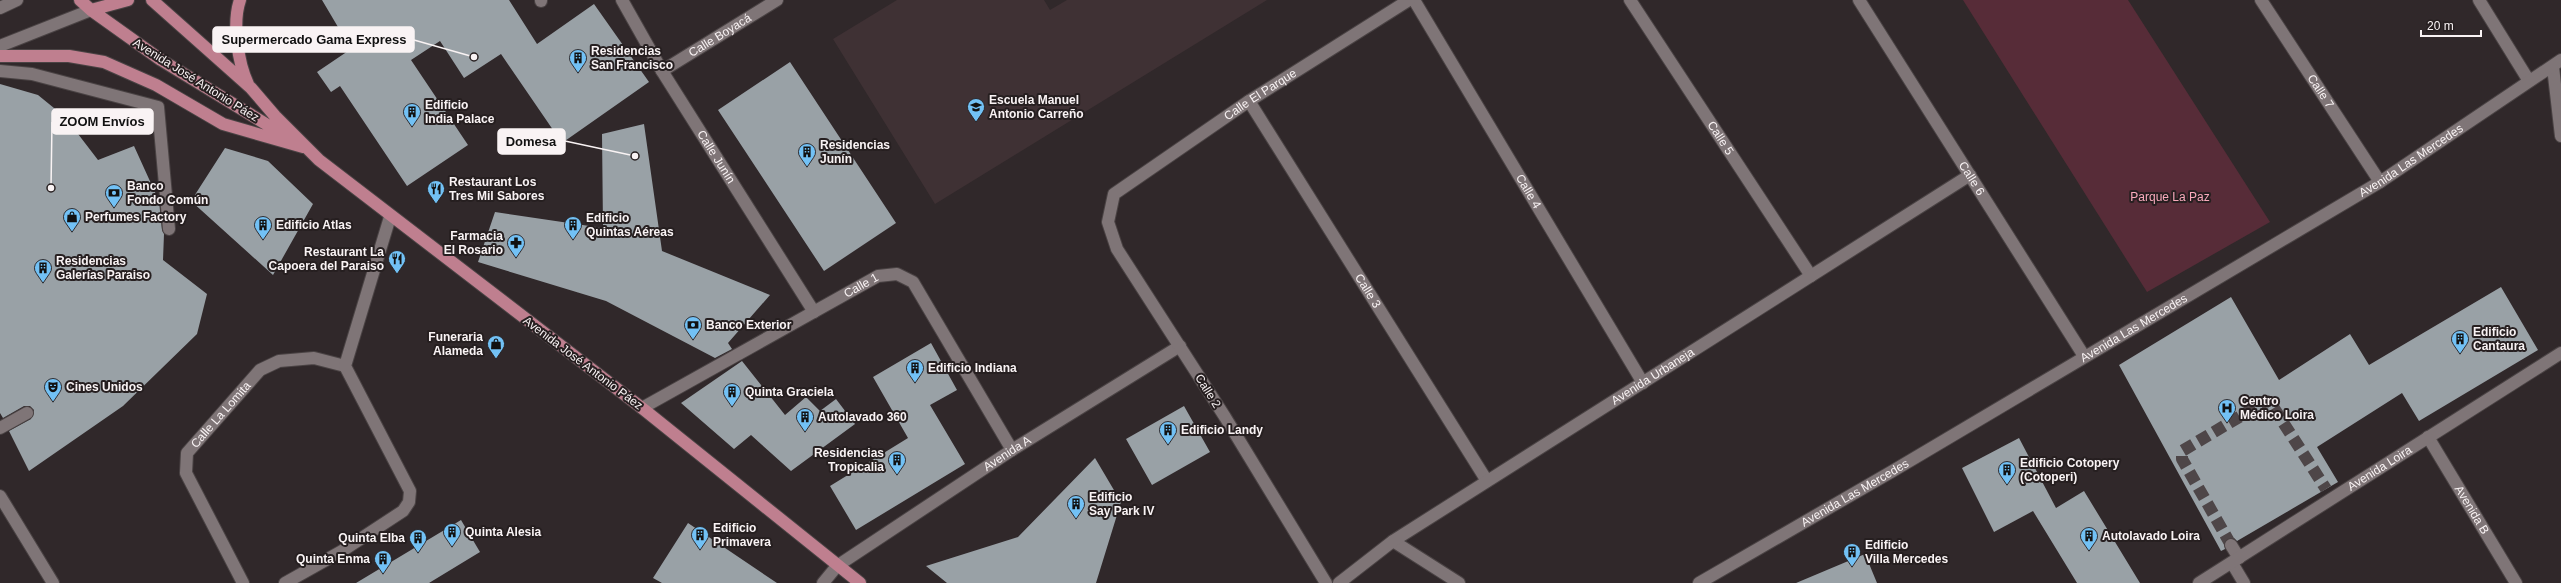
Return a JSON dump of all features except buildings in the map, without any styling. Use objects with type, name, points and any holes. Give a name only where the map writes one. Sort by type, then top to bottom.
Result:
[{"type":"main road","name":"Avenida José Antonio Páez","points":[[80,0],[91,10],[161,60],[304,147],[390,217],[642,408],[860,583]]},
{"type":"main road","points":[[91,10],[128,0]]},
{"type":"main road","name":"Avenida José Antonio Páez","points":[[152,0],[251,88],[304,147]]},
{"type":"main road","points":[[240,0],[238,45],[241,69],[251,88]]},
{"type":"main road","points":[[0,56],[69,56],[104,62],[156,85],[222,124],[304,147]]},
{"type":"street","points":[[0,8],[17,0]]},
{"type":"street","name":"Calle Junín","points":[[622,0],[662,71],[814,312]]},
{"type":"street","name":"Calle Boyacá","points":[[662,71],[777,0]]},
{"type":"street","name":"Calle El Parque","points":[[1114,194],[1249,101],[1409,0]]},
{"type":"street","name":"Calle 4","points":[[1414,0],[1643,383]]},
{"type":"street","name":"Calle 5","points":[[1630,0],[1811,276]]},
{"type":"street","name":"Calle 6","points":[[1859,0],[2084,356]]},
{"type":"street","name":"Calle 7","points":[[2261,0],[2380,182]]},
{"type":"street","points":[[2479,0],[2529,81]]},
{"type":"street","points":[[0,46],[91,10]]},
{"type":"street","points":[[2557,64],[2561,136]]},
{"type":"street","name":"Avenida Las Mercedes","points":[[1699,583],[1891,472],[2084,356],[2380,182],[2529,81],[2557,64]]},
{"type":"street","points":[[0,71],[32,74],[158,107],[170,229]]},
{"type":"street","name":"Calle 3","points":[[1249,101],[1487,481]]},
{"type":"street","name":"Avenida Urbaneja","points":[[1339,583],[1393,541],[1970,175]]},
{"type":"street","name":"Calle 2","points":[[1114,194],[1108,222],[1117,249],[1180,346],[1326,583]]},
{"type":"street","points":[[285,583],[342,551],[403,511],[409,502],[410,491],[377,431],[345,366],[390,217]]},
{"type":"street","name":"Calle 1","points":[[642,408],[878,276],[897,274],[913,282],[1012,450]]},
{"type":"street","name":"Avenida A","points":[[822,583],[837,566],[1012,450],[1180,346]]},
{"type":"street","name":"Avenida Loira","points":[[2199,583],[2236,560],[2329,494],[2428,437],[2561,352]]},
{"type":"street","name":"Calle La Lomita","points":[[243,583],[186,473],[187,452],[260,370],[279,361],[314,358],[345,366]]},
{"type":"street","points":[[0,428],[27,413]]},
{"type":"street","name":"Avenida B","points":[[2428,437],[2516,583]]},
{"type":"street","points":[[0,496],[53,583]]},
{"type":"street","points":[[1393,541],[1459,583]]},
{"type":"street","points":[[2231,545],[2244,583]]},
{"type":"shaded area","name":"Escuela Manuel Antonio Carreño","points":[[897,0],[1044,0],[1050,10],[1067,0],[1267,0],[935,204],[833,39]]},
{"type":"green space","name":"Parque La Paz","points":[[1963,0],[2128,0],[2270,222],[2147,292]]},
{"type":"tunnel","points":[[2231,545],[2182,459],[2182,451],[2266,401],[2270,402],[2326,489]]},
{"type":"place","name":"Supermercado Gama Express","points":[[474,57]]},
{"type":"place","name":"Residencias San Francisco","points":[[578,73]]},
{"type":"place","name":"Escuela Manuel Antonio Carreño","points":[[976,122]]},
{"type":"place","name":"Edificio India Palace","points":[[412,127]]},
{"type":"place","name":"Domesa","points":[[635,156]]},
{"type":"place","name":"Residencias Junín","points":[[807,167]]},
{"type":"place","name":"ZOOM Envíos","points":[[51,188]]},
{"type":"place","name":"Restaurant Los Tres Mil Sabores","points":[[436,204]]},
{"type":"place","name":"Banco Fondo Común","points":[[114,208]]},
{"type":"place","name":"Perfumes Factory","points":[[72,232]]},
{"type":"place","name":"Edificio Atlas","points":[[263,240]]},
{"type":"place","name":"Edificio Quintas Aéreas","points":[[573,240]]},
{"type":"place","name":"Farmacia El Rosario","points":[[516,258]]},
{"type":"place","name":"Restaurant La Capoera del Paraiso","points":[[397,274]]},
{"type":"place","name":"Residencias Galerías Paraiso","points":[[43,283]]},
{"type":"place","name":"Banco Exterior","points":[[693,340]]},
{"type":"place","name":"Edificio Cantaura","points":[[2460,354]]},
{"type":"place","name":"Funeraria Alameda","points":[[496,359]]},
{"type":"place","name":"Edificio Indiana","points":[[915,383]]},
{"type":"place","name":"Cines Unidos","points":[[53,402]]},
{"type":"place","name":"Quinta Graciela","points":[[732,407]]},
{"type":"place","name":"Centro Médico Loira","points":[[2227,423]]},
{"type":"place","name":"Autolavado 360","points":[[805,432]]},
{"type":"place","name":"Edificio Landy","points":[[1168,445]]},
{"type":"place","name":"Residencias Tropicalia","points":[[897,475]]},
{"type":"place","name":"Edificio Cotopery (Cotoperi)","points":[[2007,485]]},
{"type":"place","name":"Edificio Say Park IV","points":[[1076,519]]},
{"type":"place","name":"Quinta Alesia","points":[[452,547]]},
{"type":"place","name":"Edificio Primavera","points":[[700,550]]},
{"type":"place","name":"Autolavado Loira","points":[[2089,551]]},
{"type":"place","name":"Quinta Elba","points":[[418,553]]},
{"type":"place","name":"Edificio Villa Mercedes","points":[[1852,567]]},
{"type":"place","name":"Quinta Enma","points":[[383,574]]}]
